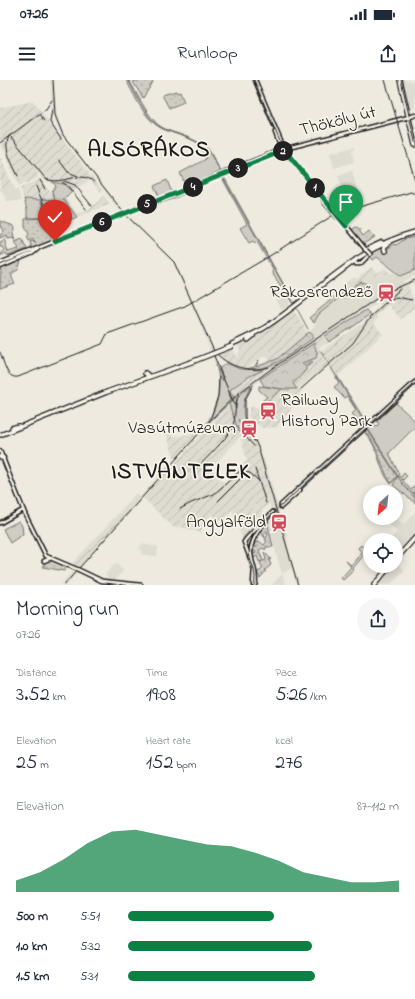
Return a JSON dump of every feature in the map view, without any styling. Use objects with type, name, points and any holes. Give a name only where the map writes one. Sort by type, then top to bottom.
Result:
[{"type":"main road","points":[[255,80],[283,150],[357,241]]},
{"type":"main road","points":[[401,80],[415,145]]},
{"type":"main road","name":"Thököly út","points":[[33,252],[39,248],[138,208],[171,197],[222,174],[283,150],[325,137],[398,121],[415,115]]},
{"type":"main road","points":[[408,118],[415,137]]},
{"type":"main road","points":[[277,137],[283,150]]},
{"type":"main road","points":[[232,345],[251,338],[331,278],[370,254],[362,247],[335,213]]},
{"type":"main road","points":[[325,278],[363,254],[389,242],[415,233]]},
{"type":"main road","points":[[366,249],[382,242],[389,242]]},
{"type":"main road","points":[[385,250],[384,247],[389,242]]},
{"type":"main road","points":[[331,278],[389,242]]},
{"type":"main road","points":[[0,263],[33,252]]},
{"type":"main road","points":[[0,267],[33,252]]},
{"type":"main road","points":[[0,435],[142,379],[148,379],[194,361],[260,332],[339,270]]},
{"type":"main road","points":[[260,332],[265,324]]},
{"type":"main road","points":[[177,362],[181,366]]},
{"type":"main road","points":[[142,379],[144,373],[148,379]]},
{"type":"main road","points":[[142,379],[148,379]]},
{"type":"main road","points":[[281,506],[415,383]]},
{"type":"main road","points":[[12,428],[24,425]]},
{"type":"main road","points":[[0,435],[24,425]]},
{"type":"main road","points":[[1,455],[27,517],[49,556],[98,580],[142,585]]},
{"type":"main road","points":[[0,523],[24,510]]},
{"type":"main road","points":[[254,585],[256,573],[244,542],[273,513]]},
{"type":"main road","points":[[249,552],[255,538],[266,520]]},
{"type":"main road","points":[[252,533],[256,535],[255,538]]},
{"type":"main road","points":[[403,552],[415,537]]},
{"type":"main road","points":[[44,561],[49,556]]},
{"type":"main road","points":[[374,585],[384,573]]},
{"type":"shaded area","points":[[50,80],[54,80],[57,119],[64,135],[122,211],[174,262],[212,346],[220,356],[232,365],[247,369],[268,367],[308,334],[314,327],[317,316],[338,294],[340,295],[372,276],[387,275],[395,272],[401,276],[415,270],[415,276],[404,281],[405,283],[415,279],[415,282],[398,290],[391,300],[369,319],[357,337],[369,316],[381,305],[379,302],[264,376],[254,385],[247,397],[245,411],[247,423],[256,440],[262,458],[264,458],[280,515],[287,532],[288,548],[299,585],[297,585],[292,568],[282,574],[267,522],[273,516],[264,486],[260,460],[256,451],[257,448],[241,427],[235,409],[242,427],[253,439],[247,428],[243,412],[245,399],[251,385],[239,396],[235,407],[233,401],[235,404],[238,396],[208,424],[80,568],[69,583],[66,585],[60,585],[202,429],[214,409],[210,420],[240,391],[270,368],[255,371],[238,369],[222,360],[211,349],[231,397],[224,386],[218,371],[218,378],[217,370],[206,338],[173,262],[121,212],[62,135],[55,120],[53,109],[51,118],[52,126],[51,125],[50,118],[52,105]]},
{"type":"shaded area","points":[[402,80],[415,82],[415,108],[409,109]]},
{"type":"shaded area","points":[[33,101],[103,191],[101,192],[90,180],[72,192],[62,183],[44,181],[37,172],[38,178],[19,186],[0,141],[0,108]]},
{"type":"shaded area","points":[[354,147],[354,150],[352,151],[354,162],[334,168],[330,153]]},
{"type":"shaded area","points":[[0,157],[13,186],[14,187],[0,187]]},
{"type":"shaded area","points":[[352,171],[357,194],[362,205],[349,209],[338,175]]},
{"type":"shaded area","points":[[41,179],[55,201],[45,212],[40,200],[24,199],[20,188]]},
{"type":"shaded area","points":[[0,187],[14,187],[15,190],[18,189],[21,201],[7,201],[2,191],[0,191]]},
{"type":"shaded area","points":[[104,196],[110,204],[77,217],[63,199],[65,198],[77,214],[92,207]]},
{"type":"shaded area","points":[[371,267],[377,273],[385,268],[391,274],[372,276],[339,296],[337,291],[354,277],[357,279]]},
{"type":"shaded area","points":[[408,285],[415,306],[401,319],[388,305],[376,315],[378,318],[373,323],[383,334],[336,378],[327,365],[299,388],[302,390],[294,405],[277,427],[263,428],[252,422],[248,416],[250,407],[259,408],[282,389],[297,389],[293,384],[306,370],[306,367],[312,362],[304,366],[302,363],[317,353],[314,343],[325,336],[329,342],[319,348],[321,351],[363,323],[369,316],[355,340],[330,364],[356,340],[373,314],[390,300],[394,293]]},
{"type":"shaded area","points":[[282,288],[289,301],[289,305],[282,311],[273,294]]},
{"type":"shaded area","points":[[292,310],[298,316],[308,334],[272,363],[265,355],[247,369],[232,365],[218,354],[232,348],[237,358],[240,350],[238,345],[268,328]]},
{"type":"shaded area","points":[[354,341],[352,344],[330,364]]},
{"type":"shaded area","points":[[273,367],[234,397],[230,392],[231,389],[252,374]]},
{"type":"shaded area","points":[[218,390],[218,398],[214,409]]},
{"type":"shaded area","points":[[229,404],[239,432],[243,430],[257,448],[269,504],[262,511],[265,519],[243,540],[232,510],[222,522],[212,515],[203,523],[201,533],[181,527],[174,528],[143,498]],"holes":[[[240,437],[247,460],[225,484],[211,468]]]},
{"type":"shaded area","points":[[201,429],[175,459],[166,434],[171,432],[173,437],[178,435],[179,437],[192,433],[193,435]]},
{"type":"shaded area","points":[[136,494],[141,498],[78,567],[71,565]]},
{"type":"shaded area","points":[[415,512],[415,541],[403,554],[403,533],[396,533],[397,532],[390,525],[403,525]]},
{"type":"shaded area","points":[[142,544],[158,547],[157,556],[141,554],[141,549],[138,549]]},
{"type":"shaded area","points":[[116,563],[123,571],[114,581],[105,580],[108,577],[105,574]]},
{"type":"shaded area","points":[[387,573],[402,573],[390,585],[377,585]]},
{"type":"shaded area","points":[[282,574],[286,585],[272,585]]},
{"type":"green space","points":[[126,80],[129,80],[151,117],[160,126],[166,130],[197,141],[209,150],[294,303],[293,304],[272,273],[273,269],[257,242],[255,243],[253,241],[249,243],[240,228],[247,224],[219,172],[194,184],[191,178],[184,182],[180,173],[206,159],[201,147],[203,146],[165,130],[152,121],[137,102]]},
{"type":"green space","points":[[138,80],[152,80],[153,82],[143,98],[133,82]]},
{"type":"green space","points":[[176,91],[177,93],[180,92],[184,102],[169,108],[162,95]]},
{"type":"green space","points":[[167,180],[172,193],[160,198],[154,186]]},
{"type":"green space","points":[[52,182],[64,184],[72,192],[63,199],[77,217],[65,222],[63,217],[27,218],[27,210],[24,199],[40,200],[45,212],[47,211],[42,199],[55,200],[52,191],[56,186]]},
{"type":"green space","points":[[45,218],[53,242],[32,249],[30,242],[33,241],[36,244],[33,239],[29,241],[27,237],[29,234],[25,227],[25,219]]},
{"type":"green space","points":[[0,221],[14,226],[15,229],[13,233],[15,241],[13,238],[8,239],[7,235],[0,238],[0,235],[4,231],[2,227],[0,227]]},
{"type":"green space","points":[[356,227],[360,229],[363,236],[369,231],[375,237],[363,244],[351,230]]},
{"type":"green space","points":[[415,237],[415,270],[401,276],[377,257],[373,260],[370,256],[372,254],[371,252],[386,245],[385,251],[394,244],[396,245],[405,239]]},
{"type":"green space","points":[[6,239],[5,242],[8,252],[19,249],[15,242],[22,239],[27,249],[8,256],[6,253],[0,256],[4,250],[0,247],[0,242]]},
{"type":"green space","points":[[21,261],[18,270],[12,273],[12,278],[15,284],[0,289],[1,269]]},
{"type":"green space","points":[[361,282],[366,283],[367,286],[342,299],[340,297],[318,315],[314,323],[309,318],[338,294],[340,295]]},
{"type":"green space","points":[[366,310],[370,314],[329,342],[325,336]]},
{"type":"green space","points":[[309,332],[313,335],[313,338],[282,360],[266,367],[247,369],[254,367],[259,360],[256,367],[277,359]]},
{"type":"green space","points":[[314,343],[317,353],[316,358],[302,363],[304,366],[312,361],[313,363],[306,367],[306,370],[293,384],[297,389],[282,389],[264,386],[260,379]]},
{"type":"green space","points":[[226,363],[240,369],[263,370],[248,377],[231,389],[230,392],[234,397],[232,398],[229,394],[231,399],[207,423],[217,402],[219,380],[216,365],[223,381],[219,369]]},
{"type":"green space","points":[[337,376],[368,425],[363,429],[359,424],[355,424],[351,420],[355,417],[352,414],[356,410],[347,396],[344,398],[334,387],[339,383],[336,378]]},
{"type":"green space","points":[[251,385],[243,410],[245,421],[255,442],[242,428],[243,430],[239,432],[229,404],[232,401],[236,409],[237,399],[235,406],[233,400]]},
{"type":"green space","points":[[259,386],[282,389],[259,408],[263,400],[267,397],[259,390]]},
{"type":"green space","points":[[396,403],[415,421],[415,427],[389,453],[399,474],[391,484],[386,478],[370,439],[365,433],[367,428],[372,425],[376,427],[379,424],[377,421]]},
{"type":"green space","points":[[367,429],[397,476],[391,483],[373,443],[365,432]]},
{"type":"green space","points":[[404,473],[407,476],[403,480],[401,478],[411,490],[415,485],[415,494],[411,491],[415,495],[415,503],[403,493],[403,485],[393,485],[398,476],[401,477]]},
{"type":"green space","points":[[19,521],[22,526],[23,534],[10,543],[3,529]]},
{"type":"green space","points":[[267,521],[273,547],[266,547],[265,550],[263,548],[259,550],[263,561],[266,560],[264,552],[271,559],[269,560],[271,565],[265,570],[266,571],[260,578],[257,572],[263,568],[260,564],[262,561],[259,562],[257,556],[254,558],[253,552],[255,554],[256,552],[253,551],[254,547],[257,547],[254,545],[256,542],[258,543],[259,541],[264,545],[267,541],[265,540],[268,534],[267,531],[264,535],[265,538],[261,533],[258,537],[259,539],[256,538]]},
{"type":"green space","points":[[361,545],[363,547],[363,556],[353,568],[354,570],[343,580],[341,578],[351,567],[346,561],[351,565],[353,564],[362,553],[358,548]]},
{"type":"green space","points":[[50,559],[68,566],[64,571],[43,567],[45,562]]},
{"type":"waterway","points":[[128,80],[144,110],[152,120],[161,128],[185,136],[199,143],[212,157],[221,173]]},
{"type":"waterway","points":[[222,176],[293,302]]},
{"type":"waterway","points":[[296,307],[308,329]]},
{"type":"waterway","points":[[321,351],[366,425]]},
{"type":"waterway","points":[[367,427],[402,483],[415,498]]},
{"type":"tunnel","points":[[273,512],[281,505]]},
{"type":"tram line","points":[[254,80],[284,151],[337,214]]},
{"type":"tram line","points":[[401,80],[415,142]]},
{"type":"tram line","points":[[273,154],[286,147]]},
{"type":"tram line","points":[[0,352],[8,372],[14,377],[18,377],[102,344],[107,334],[185,306],[268,257],[335,214],[411,192],[415,194]]},
{"type":"tram line","points":[[281,506],[415,383]]},
{"type":"tram line","points":[[254,585],[255,574],[250,558],[250,545],[260,527],[273,513]]},
{"type":"railway","points":[[53,80],[55,115],[63,135],[124,213],[174,262],[214,351],[232,365],[246,369],[261,369],[269,367]]},
{"type":"railway","points":[[385,80],[415,180]]},
{"type":"railway","points":[[0,143],[46,109],[52,100]]},
{"type":"railway","points":[[52,109],[50,122],[61,139]]},
{"type":"railway","points":[[39,114],[44,121]]},
{"type":"railway","points":[[10,135],[7,150],[18,176]]},
{"type":"railway","points":[[11,137],[46,179],[58,181],[83,177],[89,178],[94,182]]},
{"type":"railway","points":[[59,160],[68,172],[78,176]]},
{"type":"railway","points":[[40,180],[45,189]]},
{"type":"railway","points":[[64,181],[75,185],[92,206]]},
{"type":"railway","points":[[62,182],[68,186],[86,209]]},
{"type":"railway","points":[[36,186],[44,206]]},
{"type":"railway","points":[[64,585],[211,420],[240,392],[274,367],[385,293],[415,280]]},
{"type":"railway","points":[[301,389],[353,343],[371,316],[400,289]]},
{"type":"railway","points":[[388,301],[396,297],[412,300]]},
{"type":"railway","points":[[212,351],[234,404]]},
{"type":"railway","points":[[211,417],[218,396],[219,377]]},
{"type":"railway","points":[[253,385],[245,400],[245,419],[258,447],[298,585]]},
{"type":"railway","points":[[197,468],[232,428],[236,403],[239,395]]},
{"type":"railway","points":[[243,434],[254,446]]},
{"type":"railway","points":[[255,469],[266,503]]},
{"type":"railway","points":[[180,509],[214,494],[239,472],[250,473],[260,482]]},
{"type":"railway","points":[[218,501],[243,476]]},
{"type":"place","name":"Rákosrendező","points":[[386,293]]},
{"type":"place","name":"Railway History Park","points":[[268,411]]},
{"type":"place","name":"Vasútmúzeum","points":[[249,429]]},
{"type":"place","name":"Angyalföld","points":[[279,523]]},
{"type":"district","name":"ALSÓRÁKOS","points":[[149,151]]},
{"type":"district","name":"ISTVÁNTELEK","points":[[181,473]]},
{"type":"route","points":[[55,241],[154,201],[171,197],[216,177],[283,151],[291,158],[346,226]]}]
